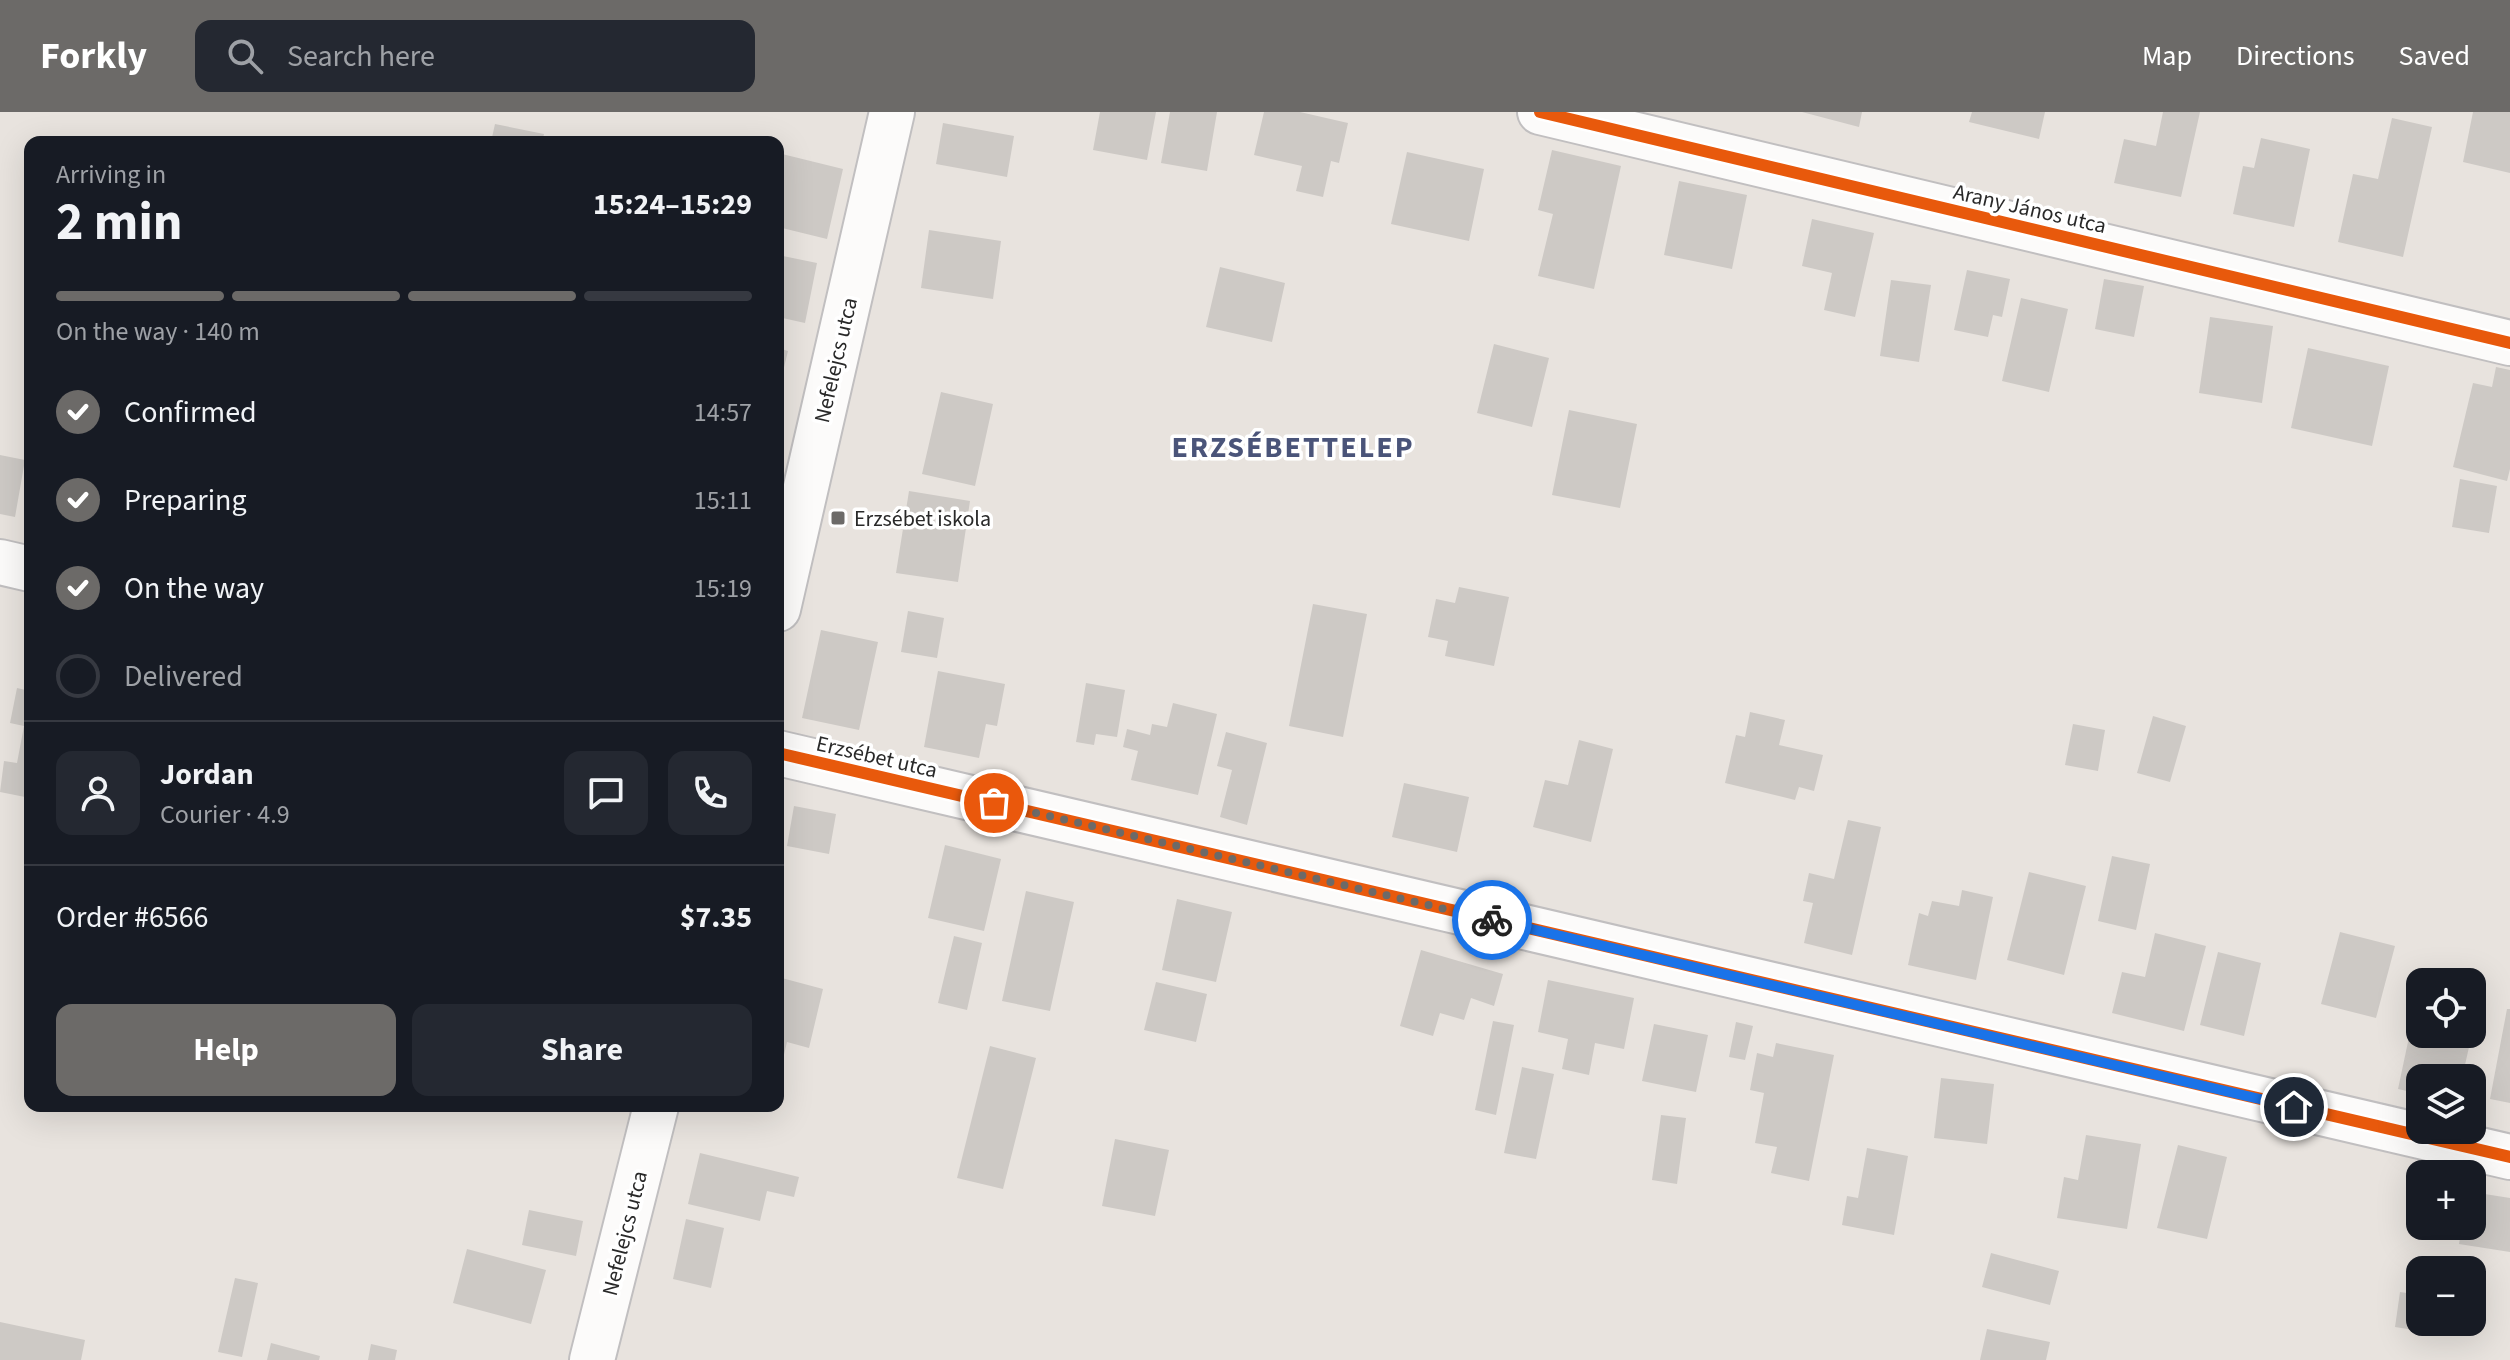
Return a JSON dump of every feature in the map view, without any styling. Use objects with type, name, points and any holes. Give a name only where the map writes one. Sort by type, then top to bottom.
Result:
[{"type":"street","name":"Nefelejcs utca","points":[[784,583],[892,112]]},
{"type":"street","name":"Arany János utca","points":[[1540,112],[2510,343]]},
{"type":"street","points":[[0,562],[24,568]]},
{"type":"street","name":"Erzsébet utca","points":[[784,754],[2510,1157]]},
{"type":"street","name":"Nefelejcs utca","points":[[592,1360],[654,1112]]},
{"type":"building","points":[[1100,112],[1156,112],[1147,160],[1093,150]]},
{"type":"building","points":[[1170,112],[1217,112],[1207,171],[1161,163]]},
{"type":"building","points":[[1264,112],[1300,112],[1348,123],[1339,163],[1331,161],[1323,197],[1296,191],[1302,166],[1254,155]]},
{"type":"building","points":[[1802,112],[1862,112],[1859,127]]},
{"type":"building","points":[[1972,112],[2045,112],[2039,139],[1969,122]]},
{"type":"building","points":[[2163,112],[2200,112],[2181,197],[2114,183],[2124,139],[2156,146]]},
{"type":"building","points":[[2473,112],[2510,112],[2510,173],[2463,162]]},
{"type":"building","points":[[2392,118],[2432,127],[2403,257],[2338,242],[2353,174],[2378,179]]},
{"type":"building","points":[[943,123],[1014,136],[1007,177],[936,164]]},
{"type":"building","points":[[495,124],[544,134],[544,136],[492,136]]},
{"type":"building","points":[[2261,138],[2310,149],[2294,227],[2233,214],[2243,166],[2254,168]]},
{"type":"building","points":[[1552,150],[1621,166],[1594,289],[1538,276],[1553,214],[1538,210]]},
{"type":"building","points":[[1407,152],[1484,169],[1469,241],[1391,224]]},
{"type":"building","points":[[784,154],[843,169],[827,239],[784,228]]},
{"type":"building","points":[[1679,181],[1747,195],[1732,269],[1664,255]]},
{"type":"building","points":[[1812,219],[1874,233],[1855,317],[1824,310],[1832,273],[1802,266]]},
{"type":"building","points":[[929,230],[1001,241],[993,299],[921,288]]},
{"type":"building","points":[[784,256],[817,263],[805,323],[784,318]]},
{"type":"building","points":[[1220,267],[1285,283],[1272,342],[1206,327]]},
{"type":"building","points":[[1967,270],[2010,279],[2002,317],[1993,315],[1988,337],[1954,330]]},
{"type":"building","points":[[2104,279],[2144,286],[2134,337],[2095,329]]},
{"type":"building","points":[[1891,280],[1931,285],[1919,362],[1880,356]]},
{"type":"building","points":[[2021,298],[2068,309],[2049,392],[2002,381]]},
{"type":"building","points":[[2210,317],[2273,326],[2262,403],[2199,393]]},
{"type":"building","points":[[1494,344],[1549,358],[1532,427],[1477,413]]},
{"type":"building","points":[[2308,348],[2389,366],[2372,446],[2291,428]]},
{"type":"building","points":[[2496,367],[2510,370],[2510,469],[2507,481],[2453,467],[2473,383],[2492,387]]},
{"type":"building","points":[[941,392],[993,404],[975,486],[922,474]]},
{"type":"building","points":[[1569,410],[1637,424],[1620,508],[1552,495]]},
{"type":"building","points":[[0,455],[24,460],[15,517],[0,514]]},
{"type":"building","points":[[2460,479],[2497,486],[2489,533],[2452,527]]},
{"type":"building","points":[[909,491],[970,501],[958,582],[896,573]]},
{"type":"building","points":[[1459,587],[1509,597],[1494,666],[1445,656],[1448,641],[1428,637],[1436,599],[1455,603]]},
{"type":"building","points":[[1313,604],[1367,614],[1343,737],[1289,726]]},
{"type":"building","points":[[908,611],[944,618],[937,658],[901,652]]},
{"type":"building","points":[[821,630],[878,642],[859,730],[802,718]]},
{"type":"building","points":[[938,671],[1005,684],[997,726],[986,724],[979,758],[924,747]]},
{"type":"building","points":[[1086,683],[1125,690],[1117,737],[1096,734],[1094,745],[1076,742]]},
{"type":"building","points":[[17,688],[24,690],[24,726],[10,723]]},
{"type":"building","points":[[1173,703],[1217,714],[1198,795],[1131,780],[1138,751],[1123,747],[1127,729],[1150,735],[1152,724],[1167,727]]},
{"type":"building","points":[[1750,712],[1785,720],[1779,745],[1823,755],[1814,791],[1799,787],[1795,800],[1725,783],[1736,735],[1745,737]]},
{"type":"building","points":[[2153,716],[2186,726],[2170,782],[2137,773]]},
{"type":"building","points":[[2073,724],[2105,730],[2098,771],[2065,765]]},
{"type":"building","points":[[24,726],[24,797],[0,792],[4,761],[17,763]]},
{"type":"building","points":[[1226,732],[1267,743],[1247,825],[1220,817],[1232,770],[1217,766]]},
{"type":"building","points":[[1579,740],[1613,749],[1591,842],[1533,827],[1545,780],[1568,785]]},
{"type":"building","points":[[1404,783],[1469,797],[1457,852],[1392,837]]},
{"type":"building","points":[[794,806],[836,814],[829,854],[787,846]]},
{"type":"building","points":[[1848,820],[1881,827],[1852,955],[1804,943],[1813,903],[1803,901],[1809,873],[1834,879]]},
{"type":"building","points":[[945,845],[1001,859],[984,931],[928,918]]},
{"type":"building","points":[[2112,856],[2150,864],[2136,930],[2098,921]]},
{"type":"building","points":[[2029,872],[2086,886],[2064,975],[2007,960]]},
{"type":"building","points":[[1962,890],[1993,897],[1976,980],[1908,965],[1919,913],[1928,916],[1932,901],[1959,906]]},
{"type":"building","points":[[1026,891],[1074,902],[1050,1011],[1002,1001]]},
{"type":"building","points":[[1177,899],[1232,912],[1216,982],[1162,970]]},
{"type":"building","points":[[2340,932],[2395,946],[2376,1018],[2321,1004]]},
{"type":"building","points":[[2155,933],[2206,946],[2184,1031],[2112,1013],[2122,972],[2145,977]]},
{"type":"building","points":[[954,936],[982,943],[967,1010],[938,1003]]},
{"type":"building","points":[[1421,950],[1503,974],[1494,1006],[1471,998],[1464,1020],[1440,1013],[1433,1036],[1400,1026]]},
{"type":"building","points":[[2218,952],[2261,963],[2244,1036],[2200,1025]]},
{"type":"building","points":[[784,979],[823,989],[809,1048],[787,1042],[784,1055]]},
{"type":"building","points":[[1548,980],[1634,998],[1624,1049],[1595,1043],[1589,1075],[1562,1069],[1568,1039],[1538,1032]]},
{"type":"building","points":[[1156,982],[1207,994],[1196,1042],[1144,1030]]},
{"type":"building","points":[[2507,1009],[2510,1009],[2510,1103],[2490,1099]]},
{"type":"building","points":[[1493,1021],[1514,1025],[1496,1115],[1475,1110]]},
{"type":"building","points":[[1736,1022],[1753,1026],[1745,1060],[1729,1057]]},
{"type":"building","points":[[1654,1024],[1708,1035],[1696,1092],[1642,1081]]},
{"type":"building","points":[[1776,1043],[1834,1055],[1809,1181],[1771,1173],[1777,1147],[1755,1143],[1764,1093],[1750,1090],[1757,1053],[1773,1057]]},
{"type":"building","points":[[990,1046],[1036,1058],[1003,1189],[957,1178]]},
{"type":"building","points":[[2407,1048],[2469,1048],[2465,1064],[2406,1064],[2406,1091],[2398,1089]]},
{"type":"building","points":[[1522,1067],[1554,1074],[1536,1159],[1504,1153]]},
{"type":"building","points":[[1941,1078],[1994,1084],[1987,1144],[1934,1138]]},
{"type":"building","points":[[1661,1115],[1686,1118],[1677,1184],[1652,1180]]},
{"type":"building","points":[[2086,1135],[2141,1144],[2127,1229],[2057,1218],[2064,1177],[2078,1180]]},
{"type":"building","points":[[1115,1139],[1169,1150],[1155,1216],[1102,1206]]},
{"type":"building","points":[[2178,1145],[2227,1157],[2207,1239],[2157,1228]]},
{"type":"building","points":[[1867,1148],[1908,1156],[1894,1235],[1842,1225],[1847,1196],[1858,1198]]},
{"type":"building","points":[[700,1153],[799,1177],[794,1197],[767,1191],[760,1221],[688,1204]]},
{"type":"building","points":[[2486,1194],[2510,1198],[2510,1252],[2459,1244],[2460,1240],[2486,1240]]},
{"type":"building","points":[[529,1210],[583,1221],[576,1256],[522,1245]]},
{"type":"building","points":[[686,1219],[724,1228],[711,1288],[673,1279]]},
{"type":"building","points":[[467,1249],[546,1270],[531,1324],[453,1303]]},
{"type":"building","points":[[1991,1253],[2059,1271],[2050,1305],[1982,1287]]},
{"type":"building","points":[[235,1278],[258,1283],[242,1357],[218,1352]]},
{"type":"building","points":[[2400,1292],[2406,1293],[2406,1329],[2395,1327]]},
{"type":"building","points":[[0,1322],[85,1340],[81,1360],[0,1360]]},
{"type":"building","points":[[1987,1329],[2050,1342],[2046,1360],[1980,1360]]},
{"type":"building","points":[[271,1343],[320,1356],[319,1360],[267,1360]]},
{"type":"building","points":[[371,1344],[397,1350],[395,1360],[368,1360]]},
{"type":"cycle path","points":[[1540,112],[2510,343]]},
{"type":"cycle path","points":[[784,754],[2510,1157]]},
{"type":"way so far","points":[[994,803],[1492,920]]},
{"type":"place","name":"Erzsébet iskola","points":[[838,518]]},
{"type":"district","name":"ERZSÉBETTELEP","points":[[1293,447]]},
{"type":"route","points":[[1492,920],[2294,1107]]}]
